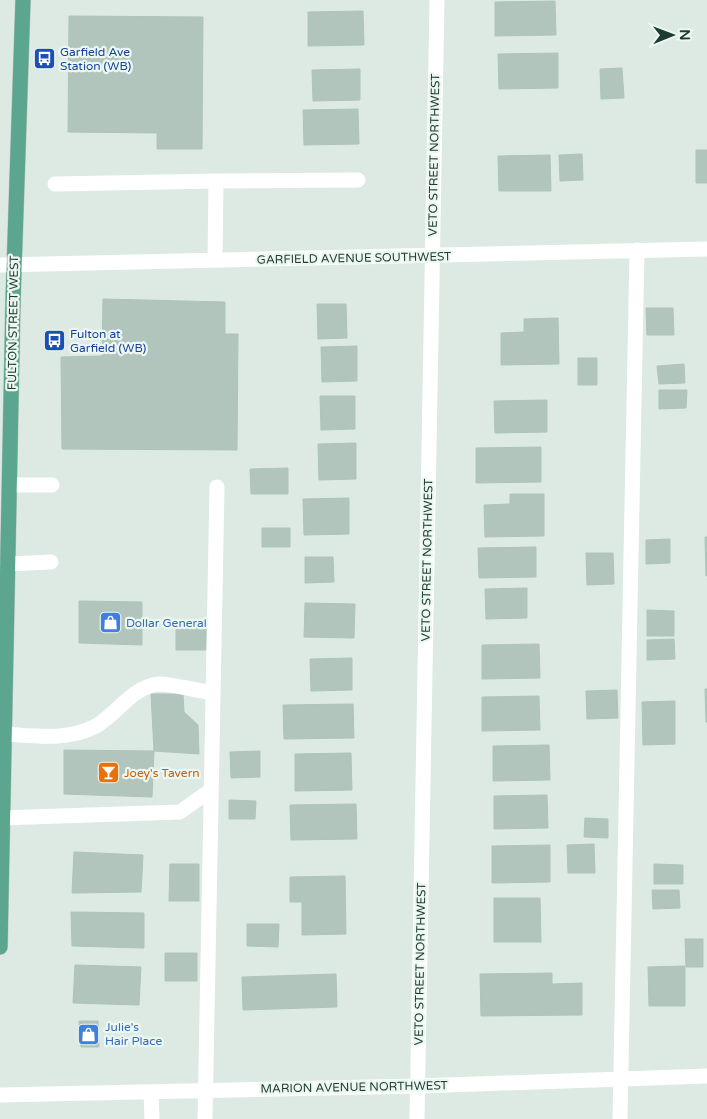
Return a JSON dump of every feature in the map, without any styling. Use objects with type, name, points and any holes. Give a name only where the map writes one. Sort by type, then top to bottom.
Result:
[{"type":"main road","name":"FULTON STREET WEST","points":[[0,947],[2,785],[5,734],[10,485],[7,265],[23,0]]},
{"type":"street","name":"VETO STREET NORTHWEST","points":[[417,1119],[437,0]]},
{"type":"street","points":[[55,184],[358,180]]},
{"type":"street","points":[[215,260],[216,181]]},
{"type":"street","name":"GARFIELD AVENUE SOUTHWEST","points":[[7,265],[707,248]]},
{"type":"street","points":[[620,1119],[637,250]]},
{"type":"street","points":[[10,485],[52,485]]},
{"type":"street","points":[[205,1119],[216,487]]},
{"type":"street","points":[[8,564],[51,562]]},
{"type":"street","points":[[5,734],[65,737],[96,725],[116,711],[131,696],[145,688],[160,684],[213,693]]},
{"type":"street","points":[[2,818],[180,812],[211,790]]},
{"type":"street","name":"MARION AVENUE NORTHWEST","points":[[0,1095],[418,1086],[707,1076]]},
{"type":"street","points":[[151,1092],[152,1119]]},
{"type":"building","points":[[555,1],[556,35],[495,36],[495,2]]},
{"type":"building","points":[[363,11],[364,45],[308,46],[308,12]]},
{"type":"building","points":[[69,16],[203,17],[202,149],[157,149],[157,133],[68,132]]},
{"type":"building","points":[[558,53],[558,88],[499,89],[498,54]]},
{"type":"building","points":[[622,68],[624,98],[601,99],[600,69]]},
{"type":"building","points":[[360,69],[360,100],[313,101],[312,70]]},
{"type":"building","points":[[358,109],[359,144],[304,145],[303,110]]},
{"type":"building","points":[[696,150],[707,150],[707,183],[696,183]]},
{"type":"building","points":[[582,154],[583,180],[560,181],[559,155]]},
{"type":"building","points":[[550,155],[551,191],[499,191],[498,156]]},
{"type":"building","points":[[103,299],[225,302],[225,334],[238,334],[237,450],[62,449],[61,357],[102,356]]},
{"type":"building","points":[[317,304],[346,304],[347,338],[318,339]]},
{"type":"building","points":[[646,308],[673,308],[674,335],[647,335]]},
{"type":"building","points":[[558,318],[559,364],[501,365],[501,333],[524,332],[524,319]]},
{"type":"building","points":[[357,346],[357,381],[322,382],[321,347]]},
{"type":"building","points":[[578,358],[597,358],[597,385],[578,385]]},
{"type":"building","points":[[684,364],[685,383],[659,384],[657,366]]},
{"type":"building","points":[[659,390],[687,390],[686,408],[659,409]]},
{"type":"building","points":[[320,396],[355,396],[355,429],[321,430]]},
{"type":"building","points":[[547,400],[547,432],[495,433],[494,401]]},
{"type":"building","points":[[356,443],[356,479],[319,480],[318,444]]},
{"type":"building","points":[[541,447],[541,482],[476,483],[476,448]]},
{"type":"building","points":[[288,468],[288,494],[251,494],[250,469]]},
{"type":"building","points":[[510,494],[544,494],[544,536],[485,537],[484,505],[510,504]]},
{"type":"building","points":[[349,498],[349,534],[304,535],[303,499]]},
{"type":"building","points":[[262,528],[290,528],[290,547],[262,547]]},
{"type":"building","points":[[705,537],[707,537],[707,576],[706,576]]},
{"type":"building","points":[[670,539],[670,563],[646,564],[646,540]]},
{"type":"building","points":[[536,547],[536,577],[479,578],[478,548]]},
{"type":"building","points":[[586,553],[613,553],[614,584],[587,585]]},
{"type":"building","points":[[305,557],[333,557],[334,582],[305,583]]},
{"type":"building","points":[[527,588],[527,618],[486,619],[485,589]]},
{"type":"building","name":"Dollar General","points":[[79,601],[142,602],[142,645],[79,643]]},
{"type":"building","points":[[305,603],[355,604],[354,638],[304,637]]},
{"type":"building","points":[[647,610],[674,611],[674,636],[647,636]]},
{"type":"building","points":[[176,621],[207,621],[206,650],[176,650]]},
{"type":"building","points":[[674,639],[675,659],[647,660],[647,640]]},
{"type":"building","points":[[539,644],[540,678],[482,679],[482,645]]},
{"type":"building","points":[[352,658],[352,690],[311,691],[310,659]]},
{"type":"building","points":[[705,689],[707,689],[707,722],[706,722]]},
{"type":"building","points":[[617,690],[618,718],[587,719],[586,691]]},
{"type":"building","points":[[151,694],[183,694],[184,712],[198,725],[199,754],[154,751]]},
{"type":"building","points":[[539,696],[540,730],[482,731],[482,697]]},
{"type":"building","points":[[675,701],[675,744],[643,745],[642,702]]},
{"type":"building","points":[[353,704],[354,738],[284,739],[283,705]]},
{"type":"building","points":[[549,745],[550,780],[493,781],[493,746]]},
{"type":"building","name":"Joey's Tavern","points":[[64,750],[154,751],[152,797],[64,794]]},
{"type":"building","points":[[260,751],[260,777],[231,778],[230,752]]},
{"type":"building","points":[[351,753],[352,790],[295,791],[295,754]]},
{"type":"building","points":[[547,795],[548,828],[494,829],[494,796]]},
{"type":"building","points":[[229,800],[256,801],[255,819],[229,819]]},
{"type":"building","points":[[356,804],[357,839],[291,840],[290,805]]},
{"type":"building","points":[[585,818],[608,819],[608,838],[584,837]]},
{"type":"building","points":[[594,844],[595,873],[568,873],[567,845]]},
{"type":"building","points":[[550,845],[550,882],[492,883],[492,846]]},
{"type":"building","points":[[74,852],[143,855],[141,892],[72,893]]},
{"type":"building","points":[[170,864],[199,864],[199,901],[169,901]]},
{"type":"building","points":[[654,864],[683,865],[683,884],[654,884]]},
{"type":"building","points":[[345,876],[346,934],[302,935],[302,902],[290,902],[290,877]]},
{"type":"building","points":[[652,890],[679,890],[680,908],[653,909]]},
{"type":"building","points":[[494,898],[540,898],[541,942],[494,942]]},
{"type":"building","points":[[71,912],[144,913],[144,948],[72,946]]},
{"type":"building","points":[[247,924],[279,924],[278,947],[247,946]]},
{"type":"building","points":[[685,939],[703,939],[703,967],[686,967]]},
{"type":"building","points":[[165,953],[197,953],[197,981],[165,981]]},
{"type":"building","points":[[75,965],[141,967],[139,1005],[73,1003]]},
{"type":"building","points":[[685,966],[685,1006],[649,1006],[648,967]]},
{"type":"building","points":[[552,973],[552,984],[582,983],[582,1015],[481,1016],[480,974]]},
{"type":"building","points":[[336,974],[337,1007],[243,1010],[242,977]]},
{"type":"building","name":"Julie's Hair Place","points":[[79,1021],[98,1021],[99,1047],[81,1047]]},
{"type":"place","name":"Garfield Ave Station (WB)","points":[[44,59]]},
{"type":"place","name":"Fulton at Garfield (WB)","points":[[54,341]]},
{"type":"place","name":"Dollar General","points":[[110,623]]},
{"type":"place","name":"Joey's Tavern","points":[[108,773]]},
{"type":"place","name":"Julie's Hair Place","points":[[89,1034]]}]
